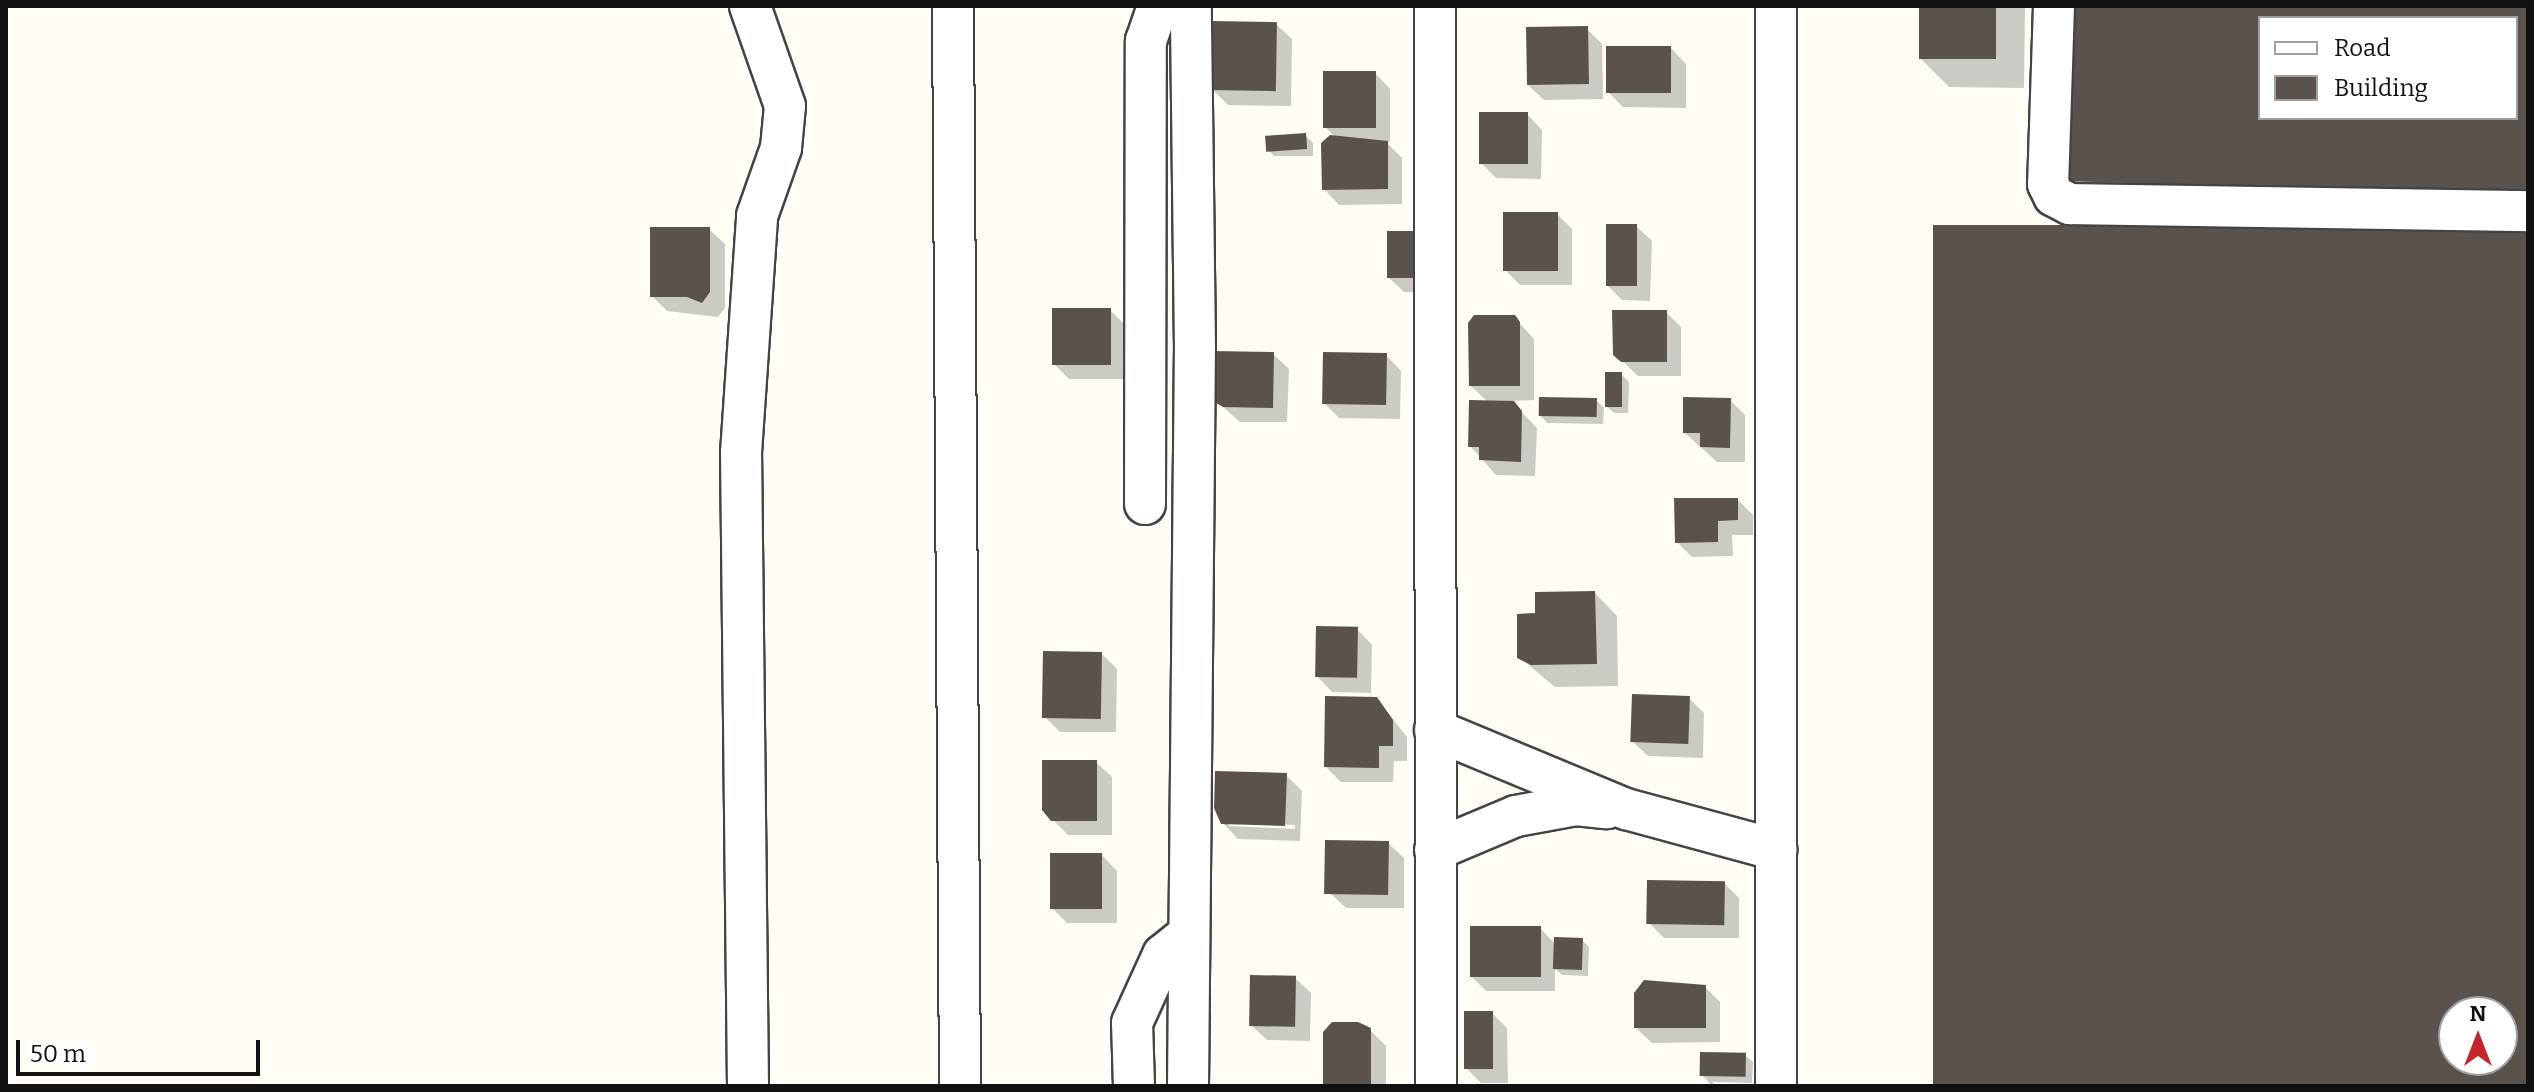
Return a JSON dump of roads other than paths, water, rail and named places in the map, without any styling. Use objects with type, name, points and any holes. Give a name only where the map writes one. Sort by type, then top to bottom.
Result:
[{"type":"street","points":[[748,1086],[741,440],[757,216],[781,148],[785,106],[750,6]]},
{"type":"street","points":[[953,6],[960,1086]]},
{"type":"street","points":[[1145,504],[1146,41],[1158,6]]},
{"type":"street","points":[[1188,1086],[1195,349],[1191,6]]},
{"type":"street","points":[[1435,6],[1436,1086]]},
{"type":"street","points":[[1776,6],[1776,1086]]},
{"type":"street","points":[[2054,6],[2048,184],[2054,196],[2070,204],[2528,211]]},
{"type":"street","points":[[1435,730],[1626,809],[1777,850]]},
{"type":"street","points":[[1435,850],[1516,816],[1576,805],[1626,809]]},
{"type":"street","points":[[1134,1086],[1132,1023],[1163,955],[1189,934]]}]
